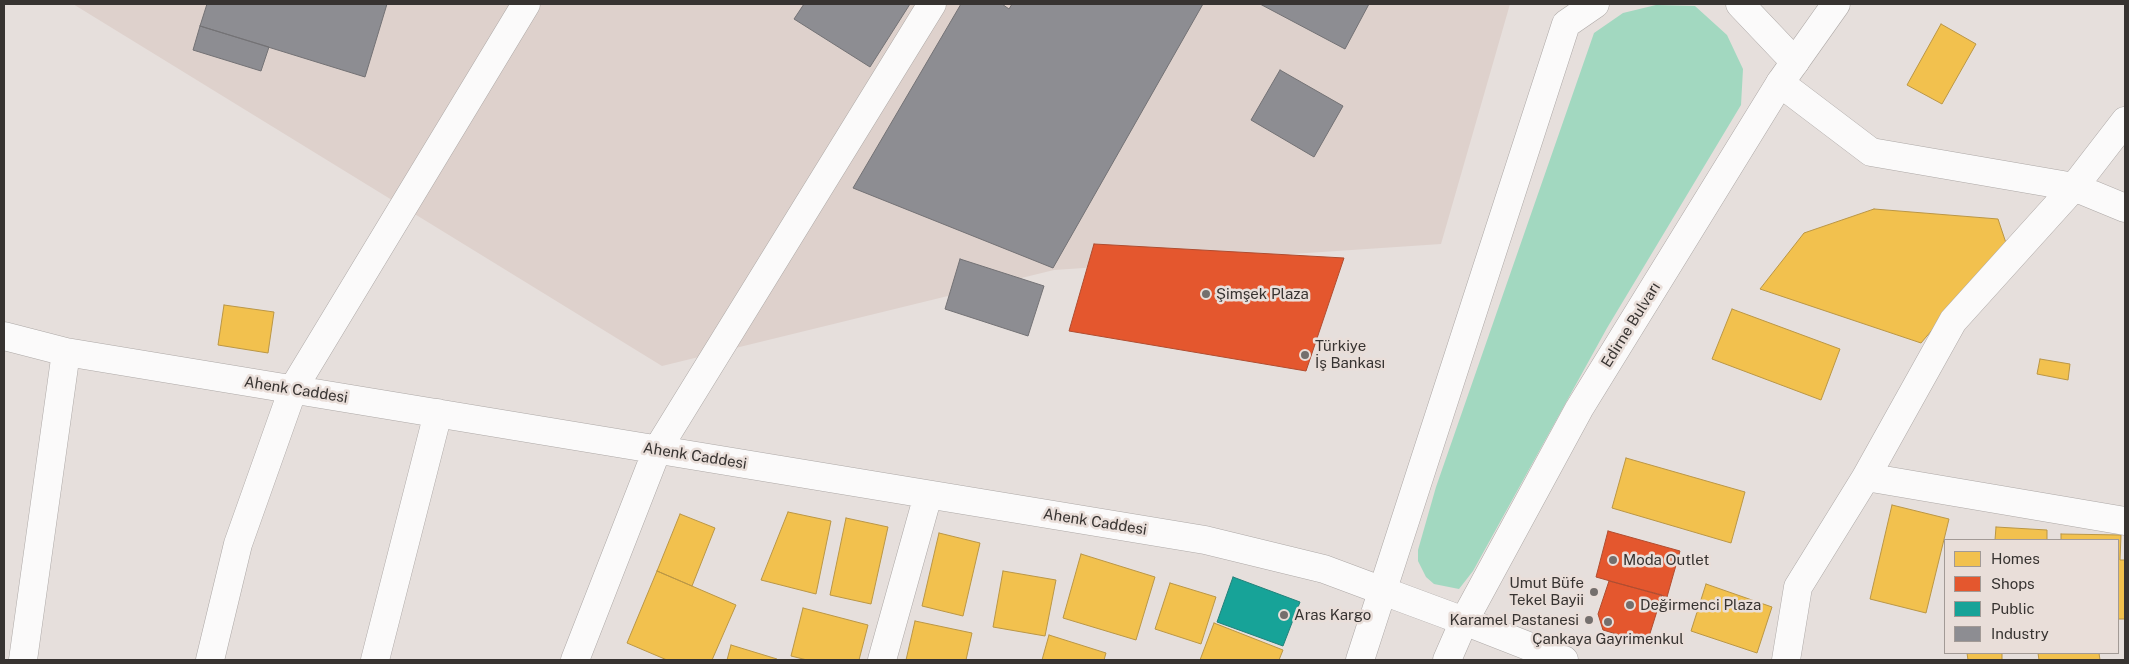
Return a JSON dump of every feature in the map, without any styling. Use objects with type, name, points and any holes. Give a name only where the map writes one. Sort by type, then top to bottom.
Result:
[{"type":"main road","points":[[210,660],[238,544],[293,389],[526,4]]},
{"type":"main road","points":[[575,660],[657,450],[932,4]]},
{"type":"main road","points":[[1360,660],[1568,14],[1595,4]]},
{"type":"main road","points":[[1740,4],[1787,73],[1871,152],[2074,187],[2125,208]]},
{"type":"main road","name":"Edirne Bulvarı","points":[[1447,660],[1464,621],[1579,409],[1787,73],[1836,4]]},
{"type":"main road","points":[[1786,660],[1798,587],[1866,477],[1953,322],[2074,187],[2125,121]]},
{"type":"main road","name":"Ahenk Caddesi","points":[[4,336],[66,352],[1205,540],[1324,569],[1564,660]]},
{"type":"main road","points":[[23,660],[66,352]]},
{"type":"main road","points":[[375,660],[438,414]]},
{"type":"main road","points":[[1866,477],[2125,521]]},
{"type":"main road","points":[[882,660],[928,495]]},
{"type":"shaded area","points":[[73,4],[1510,4],[1441,244],[1054,270],[662,366]]},
{"type":"green space","points":[[1656,5],[1695,6],[1727,35],[1743,69],[1741,105],[1607,328],[1473,571],[1459,589],[1434,584],[1426,577],[1418,561],[1418,550],[1436,487],[1594,33],[1623,13]]},
{"type":"building: Homes","points":[[1941,24],[1976,44],[1942,104],[1907,85]]},
{"type":"building: Homes","points":[[1874,209],[1998,219],[2006,243],[1921,343],[1760,289],[1804,233]]},
{"type":"building: Homes","points":[[224,305],[274,312],[268,353],[218,345]]},
{"type":"building: Homes","points":[[1732,309],[1840,349],[1821,400],[1712,359]]},
{"type":"building: Homes","points":[[2040,359],[2070,364],[2068,380],[2037,374]]},
{"type":"building: Homes","points":[[1626,458],[1745,492],[1731,543],[1612,508]]},
{"type":"building: Homes","points":[[1892,505],[1949,519],[1926,613],[1870,599]]},
{"type":"building: Homes","points":[[788,512],[831,521],[816,594],[761,580]]},
{"type":"building: Homes","points":[[680,514],[715,528],[692,586],[657,571]]},
{"type":"building: Homes","points":[[846,518],[888,527],[871,604],[830,595]]},
{"type":"building: Homes","points":[[1996,527],[2047,530],[2047,539],[1995,539]]},
{"type":"building: Homes","points":[[939,533],[980,543],[963,616],[922,606]]},
{"type":"building: Homes","points":[[2061,534],[2121,535],[2120,560],[2125,560],[2125,619],[2119,619],[2119,539],[2061,539]]},
{"type":"building: Homes","points":[[1081,554],[1155,577],[1136,640],[1063,618]]},
{"type":"building: Homes","points":[[657,571],[736,605],[712,660],[667,660],[627,643]]},
{"type":"building: Homes","points":[[1003,571],[1056,580],[1045,636],[993,627]]},
{"type":"building: Homes","points":[[1170,583],[1216,597],[1201,644],[1155,629]]},
{"type":"building: Homes","points":[[1706,584],[1772,607],[1757,653],[1691,631]]},
{"type":"building: Homes","points":[[803,608],[868,625],[859,660],[807,660],[791,656]]},
{"type":"building: Homes","points":[[915,621],[972,633],[966,660],[906,660]]},
{"type":"building: Homes","points":[[1214,623],[1283,650],[1279,660],[1200,660]]},
{"type":"building: Homes","points":[[1049,635],[1106,653],[1104,660],[1042,660]]},
{"type":"building: Homes","points":[[731,645],[777,659],[777,660],[727,660]]},
{"type":"building: Homes","points":[[1967,654],[2002,654],[2002,660],[1968,660]]},
{"type":"building: Homes","points":[[2038,654],[2099,654],[2100,660],[2039,660]]},
{"type":"building: Shops","name":"Şimşek Plaza","points":[[1094,244],[1344,258],[1306,371],[1069,331]]},
{"type":"building: Shops","points":[[1608,531],[1680,551],[1667,597],[1596,577]]},
{"type":"building: Shops","name":"Değirmenci Plaza","points":[[1609,581],[1662,595],[1647,643],[1603,630],[1598,614]]},
{"type":"building: Public","points":[[1233,577],[1300,602],[1283,646],[1217,622]]},
{"type":"building: Industry","points":[[207,4],[387,4],[365,77],[200,26]]},
{"type":"building: Industry","points":[[804,4],[910,4],[870,67],[794,19]]},
{"type":"building: Industry","points":[[961,4],[1002,4],[1009,9],[1012,4],[1203,4],[1053,268],[853,188]]},
{"type":"building: Industry","points":[[1260,4],[1369,4],[1345,49]]},
{"type":"building: Industry","points":[[200,26],[269,47],[261,71],[193,50]]},
{"type":"building: Industry","points":[[1280,70],[1343,106],[1314,157],[1251,120]]},
{"type":"building: Industry","points":[[960,259],[1044,286],[1028,336],[945,309]]},
{"type":"place","name":"Şimşek Plaza","points":[[1206,294]]},
{"type":"place","name":"Türkiye İş Bankası","points":[[1305,355]]},
{"type":"place","name":"Moda Outlet","points":[[1613,560]]},
{"type":"place","name":"Umut Büfe Tekel Bayii","points":[[1594,592]]},
{"type":"place","name":"Değirmenci Plaza","points":[[1630,605]]},
{"type":"place","name":"Aras Kargo","points":[[1284,615]]},
{"type":"place","name":"Karamel Pastanesi","points":[[1589,620]]},
{"type":"place","name":"Çankaya Gayrimenkul","points":[[1608,622]]}]
